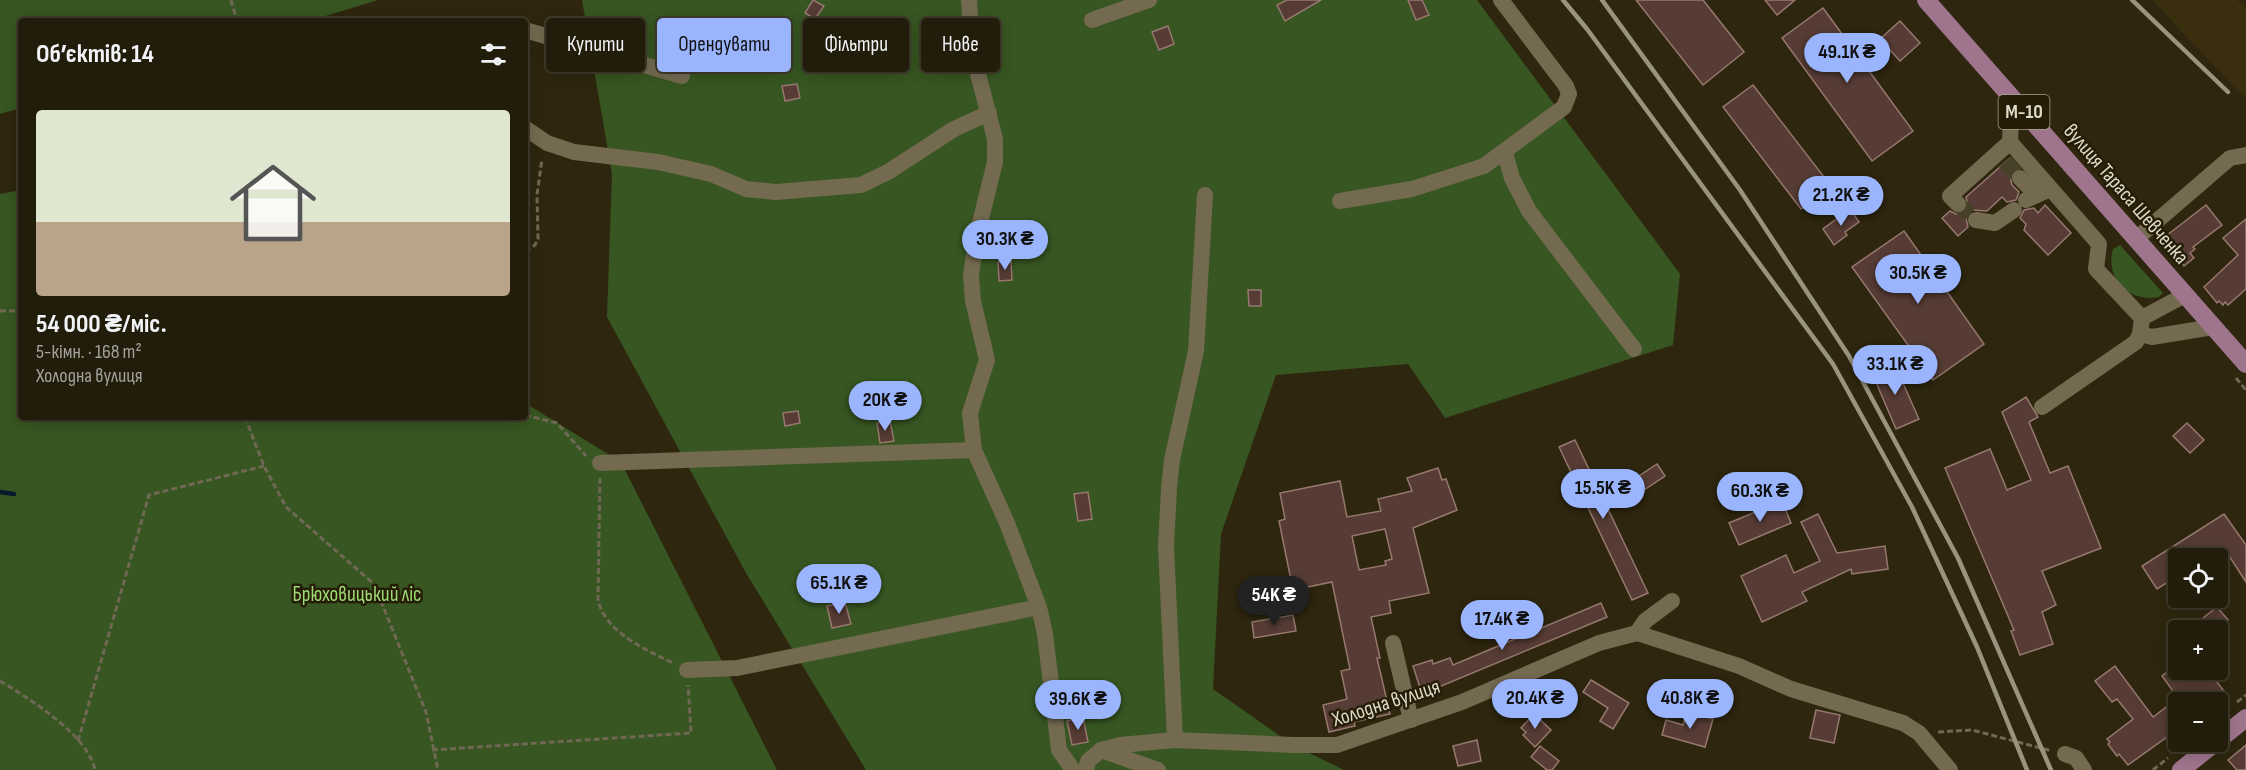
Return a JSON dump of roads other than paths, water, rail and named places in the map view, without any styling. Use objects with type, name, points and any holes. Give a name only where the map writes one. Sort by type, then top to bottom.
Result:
[{"type":"main road","name":"вулиця Тараса Шевченка","points":[[1926,0],[2246,364]]},
{"type":"main road","points":[[2193,766],[2246,718]]},
{"type":"street","points":[[969,0],[972,51],[995,139],[995,162],[977,235],[971,275],[973,301],[987,360],[970,413],[974,450],[1007,523],[1039,607],[1046,634],[1059,750],[1072,770]]},
{"type":"street","points":[[1092,20],[1149,0]]},
{"type":"street","points":[[1340,201],[1391,194],[1451,179],[1485,166],[1564,107],[1569,94],[1553,66],[1501,0]]},
{"type":"street","points":[[528,31],[682,76]]},
{"type":"street","points":[[2012,98],[2010,142],[2032,199]]},
{"type":"street","points":[[528,130],[547,143],[574,152],[624,156],[694,169],[746,189],[776,192],[861,185],[874,180],[954,129],[989,113]]},
{"type":"street","points":[[1958,204],[1950,196],[2001,158],[2010,142]]},
{"type":"street","points":[[1505,153],[1512,178],[1529,210],[1634,349]]},
{"type":"street","points":[[2136,239],[2230,158],[2246,155]]},
{"type":"street","points":[[2020,177],[2032,199],[2099,244],[2096,269],[2152,337],[2214,327]]},
{"type":"street","points":[[1175,740],[1166,546],[1168,499],[1172,460],[1196,351],[1205,195]]},
{"type":"street","points":[[1976,220],[1995,223],[2032,199]]},
{"type":"street","points":[[2043,406],[2084,375],[2104,365],[2136,342],[2141,326],[2185,295]]},
{"type":"street","points":[[600,463],[974,450]]},
{"type":"street","points":[[1672,601],[1645,621],[1636,633],[1739,666],[1791,689],[1903,723],[1918,733],[1950,770]]},
{"type":"street","points":[[687,670],[737,668],[1039,607]]},
{"type":"street","name":"Холодна вулиця","points":[[1101,750],[1175,740],[1293,746],[1337,745],[1411,720],[1599,644],[1636,633]]},
{"type":"street","points":[[1393,643],[1411,720]]},
{"type":"street","points":[[1086,770],[1088,761],[1101,750],[1158,770]]},
{"type":"street","points":[[2065,754],[2076,758],[2084,770]]},
{"type":"waterway","points":[[0,492],[14,494]]},
{"type":"tunnel","points":[[2005,162],[2020,178]]},
{"type":"tunnel","points":[[1958,204],[1976,220]]},
{"type":"railway","points":[[1563,0],[1587,29],[1833,364],[1912,507],[1977,647],[2027,770]]},
{"type":"railway","points":[[1602,0],[1740,190],[1849,356],[1958,558],[2051,770]]},
{"type":"railway","points":[[2132,0],[2228,92]]},
{"type":"park label","name":"Брюховицький ліс","points":[[357,594]]}]
